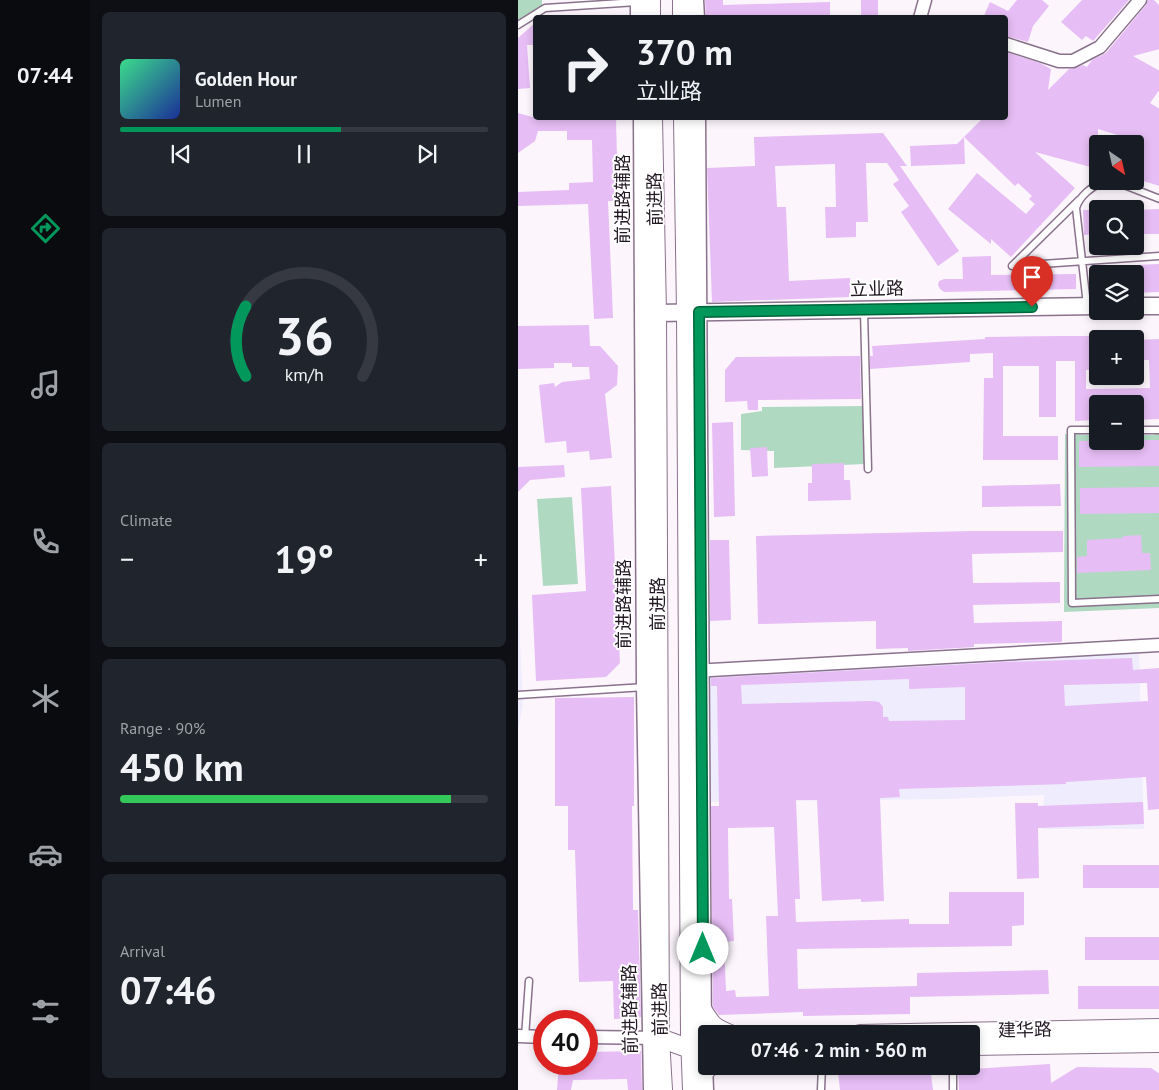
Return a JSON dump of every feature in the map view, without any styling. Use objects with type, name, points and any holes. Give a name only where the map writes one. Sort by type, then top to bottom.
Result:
[{"type":"main road","points":[[682,0],[682,15]]},
{"type":"main road","name":"前进路","points":[[653,120],[656,313],[652,686],[655,1038],[662,1090]]},
{"type":"main road","name":"前进路","points":[[683,120],[693,312],[694,671],[690,978],[698,1030]]},
{"type":"main road","points":[[690,978],[703,1009],[710,1022],[714,1025]]},
{"type":"main road","name":"建华路","points":[[980,1032],[1160,1028]]},
{"type":"main road","points":[[655,1038],[698,1043]]},
{"type":"main road","name":"建华路","points":[[980,1046],[1160,1043]]},
{"type":"main road","name":"前进路","points":[[694,1090],[698,1059]]},
{"type":"main road","points":[[694,1090],[703,1075]]},
{"type":"street","points":[[695,0],[696,15]]},
{"type":"street","points":[[921,15],[925,0]]},
{"type":"street","points":[[1008,45],[1059,61],[1073,61],[1100,47],[1140,0]]},
{"type":"street","name":"前进路辅路","points":[[642,120],[652,686]]},
{"type":"street","points":[[693,312],[697,120]]},
{"type":"street","name":"立业路","points":[[656,313],[1089,306]]},
{"type":"street","points":[[1144,306],[1160,306]]},
{"type":"street","points":[[702,1025],[703,1009],[694,671],[1160,644]]},
{"type":"street","points":[[598,1037],[655,1038]]},
{"type":"street","name":"前进路辅路","points":[[652,1090],[655,1038]]},
{"type":"street","points":[[705,1090],[707,1075]]},
{"type":"lane","points":[[534,15],[545,8],[645,6]]},
{"type":"lane","points":[[518,26],[533,16]]},
{"type":"lane","points":[[1089,190],[1012,266],[1160,256]]},
{"type":"lane","points":[[1137,190],[1160,199]]},
{"type":"lane","points":[[1079,200],[1076,208],[1082,260],[1089,289]]},
{"type":"lane","points":[[864,309],[868,469]]},
{"type":"lane","points":[[1089,430],[1071,430],[1072,603],[1160,599]]},
{"type":"lane","points":[[1144,430],[1160,430]]},
{"type":"lane","points":[[518,695],[652,686]]},
{"type":"lane","points":[[522,1036],[529,981]]},
{"type":"lane","points":[[822,1075],[822,1090]]},
{"type":"lane","points":[[953,1075],[953,1090]]},
{"type":"shaded area","points":[[518,598],[523,703],[518,731]]},
{"type":"shaded area","points":[[1139,651],[1144,829],[1042,829],[1044,795],[949,799],[709,802],[706,675]]},
{"type":"green space","points":[[518,0],[542,0],[542,8],[518,23]]},
{"type":"green space","points":[[864,406],[865,464],[774,468],[774,451],[741,450],[741,414],[762,411],[762,407]]},
{"type":"green space","points":[[1159,430],[1159,608],[1064,612],[1065,434],[1089,435],[1089,450],[1144,450],[1144,435],[1154,435]]},
{"type":"green space","points":[[572,497],[578,584],[543,586],[537,499]]},
{"type":"building","points":[[705,0],[723,0],[723,5],[830,2],[830,15],[706,15]]},
{"type":"building","points":[[861,0],[878,0],[878,15],[861,15]]},
{"type":"building","points":[[1017,0],[1042,0],[1049,6],[1033,26],[1028,42],[1008,37],[1008,15],[984,15],[990,2],[1008,11]]},
{"type":"building","points":[[1082,0],[1129,0],[1093,41],[1086,36],[1082,40],[1061,22]]},
{"type":"building","points":[[1148,0],[1154,0],[1160,6],[1160,49],[1133,56],[1160,71],[1160,89],[1150,103],[1160,109],[1160,186],[1144,181],[1144,135],[1118,135],[1098,129],[1098,135],[1089,135],[1089,167],[1035,152],[1075,188],[1011,257],[991,239],[991,244],[948,209],[977,173],[1026,214],[1035,204],[1029,199],[1032,196],[1018,183],[1015,186],[964,137],[981,120],[1008,120],[1008,53],[1040,63],[1051,69],[1048,90],[1069,69],[1083,65],[1087,67],[1092,60],[1106,53],[1146,5]]},
{"type":"building","points":[[533,25],[533,45],[527,45],[530,88],[518,89],[518,38]]},
{"type":"building","points":[[518,113],[533,117],[533,120],[616,120],[618,201],[608,201],[613,318],[594,319],[588,204],[518,206],[518,192],[569,190],[569,183],[593,182],[592,140],[567,140],[567,131],[538,131],[535,141],[518,153]]},
{"type":"building","points":[[883,133],[907,166],[900,166],[959,251],[938,266],[901,212],[909,206],[893,184],[899,180],[887,163],[866,163],[868,222],[856,222],[856,237],[826,238],[825,207],[836,207],[835,164],[775,166],[777,207],[786,207],[789,281],[850,278],[850,297],[712,302],[707,168],[755,166],[754,137]]},
{"type":"building","points":[[964,137],[965,164],[911,166],[910,146],[957,144]]},
{"type":"building","points":[[1160,209],[1160,234],[1144,234],[1144,210]]},
{"type":"building","points":[[1083,210],[1089,210],[1089,235],[1084,235]]},
{"type":"building","points":[[991,256],[991,275],[1076,274],[1076,289],[944,292],[940,289],[939,281],[944,279],[963,279],[962,257]]},
{"type":"building","points":[[1160,264],[1160,292],[1144,293],[1144,265],[1136,265]]},
{"type":"building","points":[[589,325],[590,346],[600,346],[618,366],[617,385],[605,394],[612,458],[590,460],[589,451],[567,453],[566,441],[545,443],[539,385],[554,383],[555,387],[562,382],[590,379],[589,367],[572,367],[572,363],[554,363],[554,368],[518,369],[518,326]]},
{"type":"building","points":[[1089,336],[1089,370],[1086,370],[1086,389],[1150,388],[1149,360],[1144,360],[1144,340],[1160,339],[1160,419],[1144,420],[1144,395],[1089,395],[1089,420],[1075,421],[1075,361],[1056,361],[1056,417],[1039,417],[1039,366],[1003,366],[1003,436],[1058,436],[1058,460],[983,460],[984,378],[993,378],[993,353],[970,354],[970,362],[870,369],[870,356],[873,356],[872,346],[985,339],[985,337]]},
{"type":"building","points":[[860,356],[861,399],[758,400],[758,410],[748,410],[747,401],[725,402],[725,370],[736,357]]},
{"type":"building","points":[[733,422],[735,516],[714,517],[712,423]]},
{"type":"building","points":[[1144,440],[1160,440],[1160,466],[1079,467],[1079,441],[1089,441],[1089,450],[1144,450]]},
{"type":"building","points":[[767,447],[768,476],[752,477],[750,448]]},
{"type":"building","points":[[844,463],[844,480],[850,480],[851,500],[808,501],[808,483],[812,483],[812,464]]},
{"type":"building","points":[[564,465],[565,477],[530,480],[518,492],[518,467]]},
{"type":"building","points":[[1060,484],[1061,506],[982,507],[982,486]]},
{"type":"building","points":[[611,486],[620,663],[606,677],[536,681],[532,595],[586,591],[581,488]]},
{"type":"building","points":[[1160,487],[1160,513],[1080,514],[1080,488]]},
{"type":"building","points":[[1063,531],[1063,552],[972,554],[973,583],[1060,582],[1060,603],[973,605],[974,623],[1062,621],[1062,642],[974,644],[974,647],[908,651],[908,648],[876,649],[876,621],[758,624],[756,536]]},
{"type":"building","points":[[1141,535],[1142,553],[1150,553],[1151,570],[1077,573],[1077,557],[1087,556],[1087,540]]},
{"type":"building","points":[[710,540],[729,540],[731,620],[710,621]]},
{"type":"building","points":[[1132,658],[1133,670],[1160,668],[1160,809],[1148,810],[1146,777],[1066,782],[1066,784],[899,789],[900,797],[880,798],[884,901],[861,902],[861,899],[822,901],[817,800],[796,800],[800,899],[795,899],[796,922],[909,919],[909,924],[949,924],[949,892],[1024,892],[1024,925],[1012,926],[1012,946],[797,949],[798,989],[917,986],[917,973],[1048,970],[1049,994],[910,997],[910,1014],[803,1016],[803,1012],[719,1015],[713,1007],[711,806],[719,806],[717,686],[711,686],[711,678],[1005,662]],"holes":[[[909,679],[909,689],[965,687],[965,720],[889,721],[888,717],[883,717],[883,707],[879,702],[872,701],[742,704],[741,685]],[[1147,683],[1148,701],[1065,706],[1064,685]],[[774,827],[778,916],[766,916],[769,996],[736,997],[735,990],[726,991],[724,942],[734,941],[732,899],[729,899],[728,828]]]},
{"type":"building","points":[[634,697],[633,910],[638,910],[641,1017],[614,1019],[613,981],[579,982],[575,850],[568,850],[568,806],[555,806],[555,698]]},
{"type":"building","points":[[1143,802],[1144,824],[1038,828],[1039,878],[1017,879],[1015,803],[1038,803],[1038,806]]},
{"type":"building","points":[[1083,865],[1160,865],[1160,888],[1083,888]]},
{"type":"building","points":[[1085,937],[1160,937],[1160,960],[1085,960]]},
{"type":"building","points":[[1078,986],[1160,986],[1160,1009],[1078,1009]]},
{"type":"building","points":[[641,1051],[642,1090],[628,1090],[627,1079],[573,1080],[571,1090],[557,1090],[558,1075],[598,1075],[598,1052]]},
{"type":"building","points":[[1050,1064],[1051,1083],[1077,1067],[1151,1068],[1160,1074],[1160,1090],[959,1090],[958,1075],[980,1075],[980,1069]]},
{"type":"building","points":[[838,1075],[931,1075],[933,1090],[840,1090]]},
{"type":"route","points":[[703,949],[699,312],[1032,307]]}]
